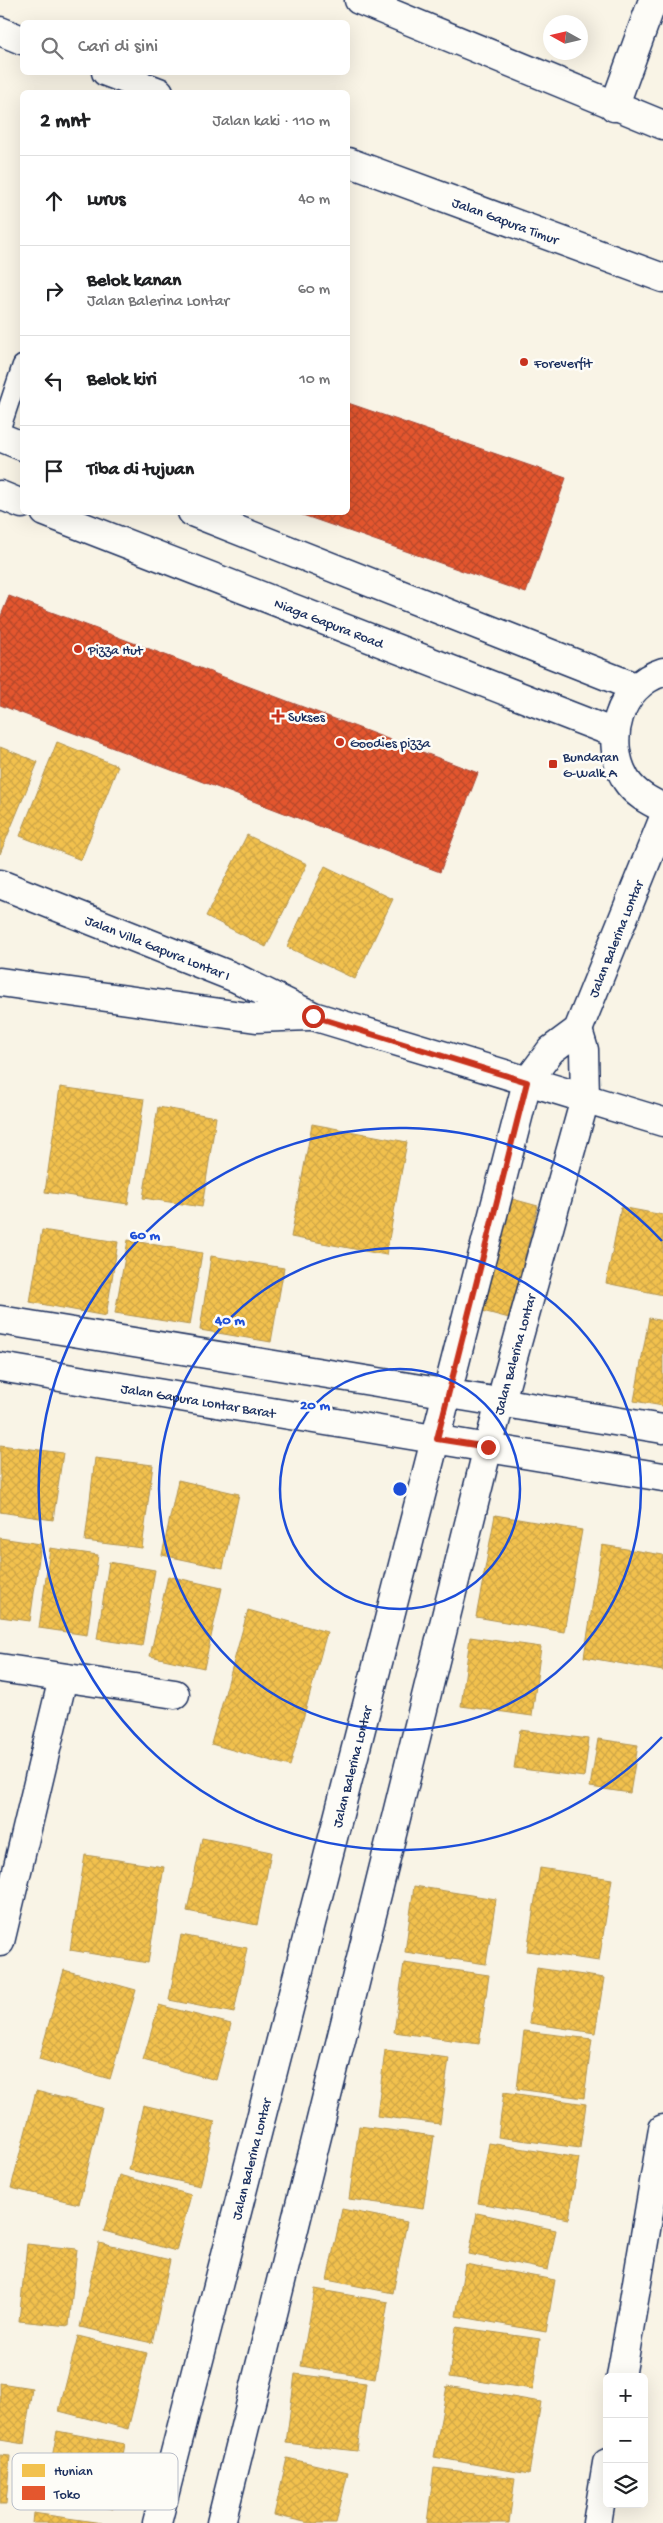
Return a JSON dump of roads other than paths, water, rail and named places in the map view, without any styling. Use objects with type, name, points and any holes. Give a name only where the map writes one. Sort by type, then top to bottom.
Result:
[{"type":"street","points":[[360,0],[663,125]]},
{"type":"street","points":[[614,106],[653,0]]},
{"type":"street","points":[[0,31],[20,39]]},
{"type":"street","points":[[113,81],[151,90]]},
{"type":"street","name":"Jalan Gapura Timur","points":[[350,163],[663,278]]},
{"type":"street","points":[[0,437],[20,445]]},
{"type":"street","points":[[0,495],[20,503]]},
{"type":"street","name":"Niaga Gapura Road","points":[[53,515],[614,733]]},
{"type":"street","points":[[200,515],[635,687]]},
{"type":"street","points":[[663,672],[635,687],[621,709],[614,733],[617,758],[627,781],[644,799],[663,808]]},
{"type":"street","name":"Jalan Balerina Lontar","points":[[176,2453],[527,1082],[552,1050],[578,1030],[663,820]]},
{"type":"street","name":"Jalan Villa Gapura Lontar I","points":[[0,884],[236,978],[313,1016],[663,1122]]},
{"type":"street","name":"Jalan Villa Gapura Lontar I","points":[[0,982],[256,1018],[313,1016]]},
{"type":"street","name":"Jalan Balerina Lontar","points":[[221,2523],[488,1447],[585,1099],[584,1050],[578,1030]]},
{"type":"street","points":[[0,1320],[663,1428]]},
{"type":"street","name":"Jalan Gapura Lontar Barat","points":[[0,1367],[663,1477]]},
{"type":"street","points":[[0,1668],[175,1694]]},
{"type":"street","points":[[0,1942],[64,1678]]},
{"type":"street","points":[[622,2373],[663,2129]]},
{"type":"street","points":[[597,2523],[603,2487]]},
{"type":"street","name":"Jalan Balerina Lontar","points":[[158,2523],[161,2510]]},
{"type":"lane","points":[[0,431],[20,371]]},
{"type":"place","name":"Foreverfit","points":[[524,362]]},
{"type":"place","name":"Pizza Hut","points":[[78,649]]},
{"type":"place","name":"Sukses","points":[[278,716]]},
{"type":"place","name":"Goodies pizza","points":[[340,742]]},
{"type":"place","name":"Bundaran G-Walk A","points":[[553,764]]}]
